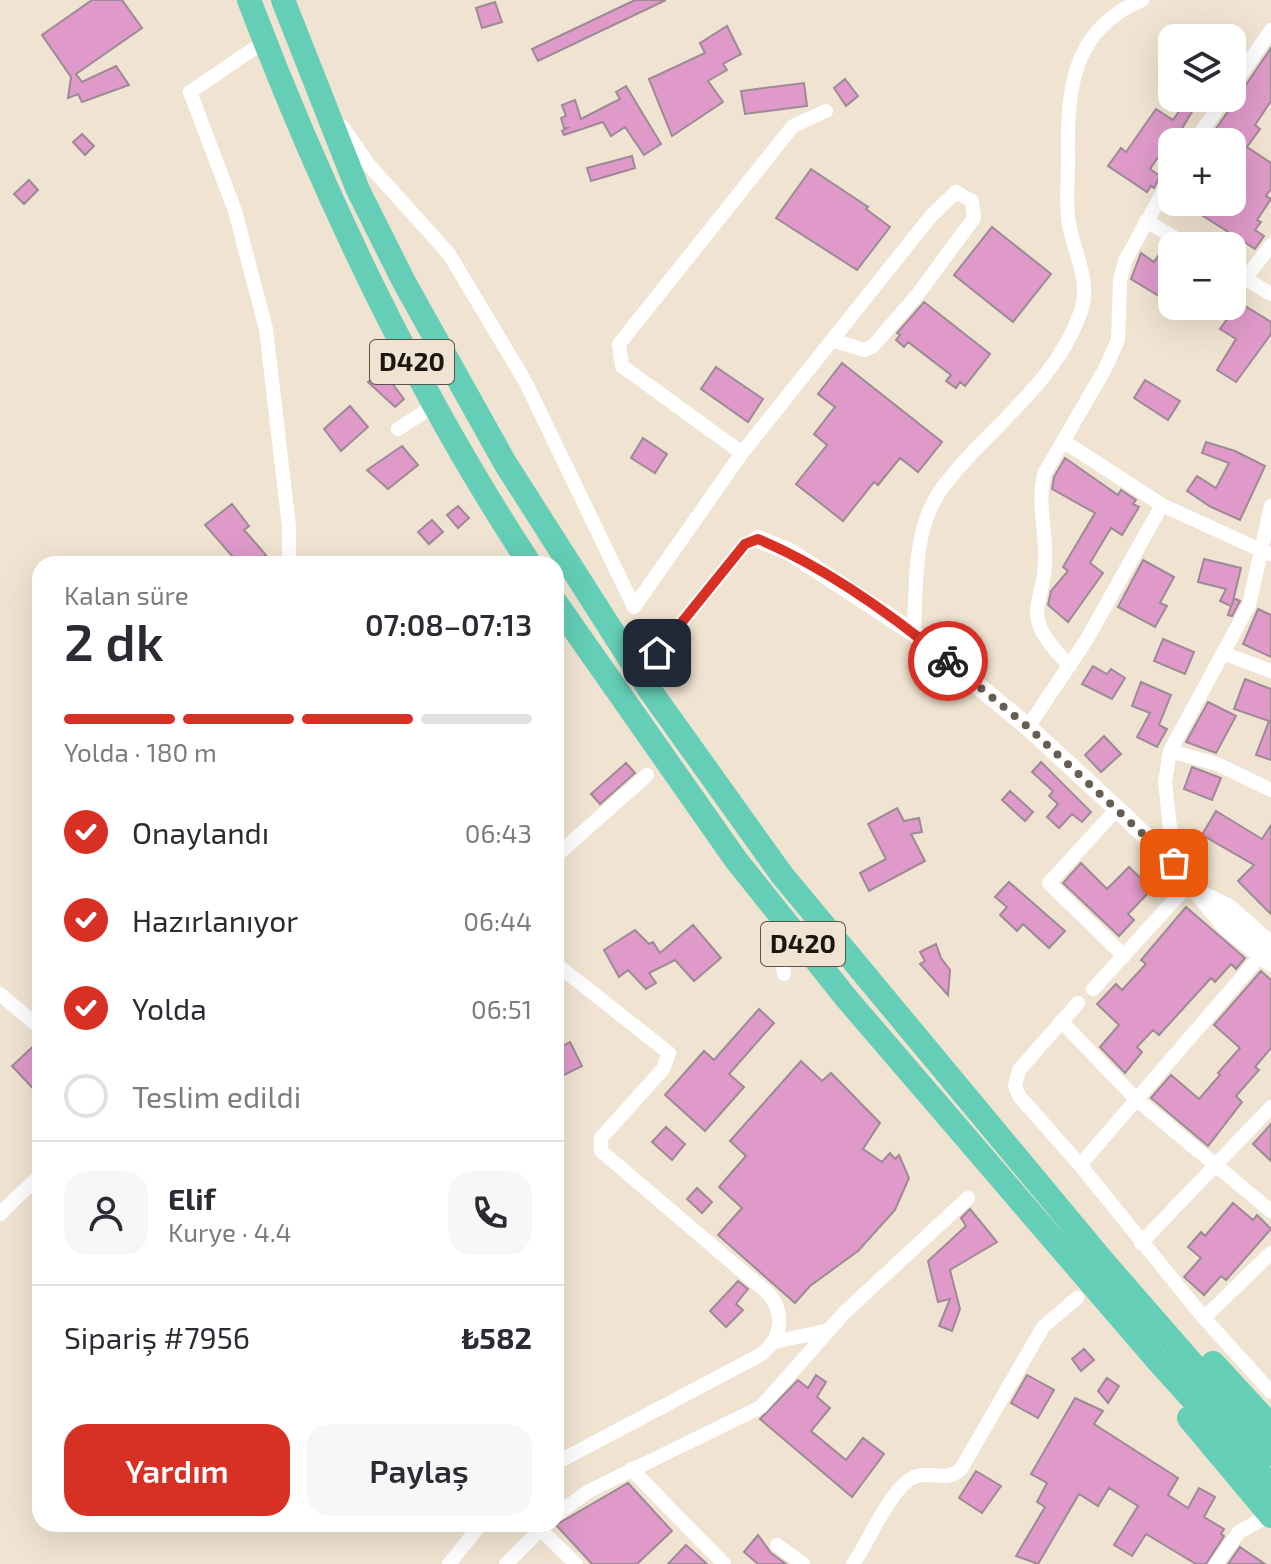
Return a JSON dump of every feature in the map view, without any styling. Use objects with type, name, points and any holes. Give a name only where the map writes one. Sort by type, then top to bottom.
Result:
[{"type":"highway","name":"D420","points":[[249,0],[333,203],[435,405],[525,556]]},
{"type":"highway","name":"D420","points":[[283,0],[358,190],[489,435],[649,689],[782,875],[1102,1260],[1136,1280],[1268,1408]]},
{"type":"highway","name":"D420","points":[[564,615],[663,759],[775,908],[847,999],[1077,1265],[1103,1315],[1271,1516]]},
{"type":"highway","points":[[1102,1260],[1271,1454]]},
{"type":"highway","points":[[1077,1265],[1269,1483]]},
{"type":"street","points":[[914,633],[923,533],[939,493],[1043,379],[1082,310],[1083,271],[1068,216],[1069,101],[1087,42],[1112,14],[1142,0]]},
{"type":"street","points":[[1246,67],[1271,30]]},
{"type":"street","points":[[265,41],[190,92],[235,211],[266,329],[289,527],[289,556]]},
{"type":"street","name":"D420","points":[[319,93],[369,165],[449,254],[525,381],[634,607],[742,453]]},
{"type":"street","points":[[826,111],[793,126],[619,344],[622,366],[742,453],[931,216],[956,192],[972,201],[974,218],[918,294],[873,346],[865,350],[834,341]]},
{"type":"street","points":[[1070,666],[1048,643],[1035,612],[1044,573],[1040,493],[1044,474],[1105,369],[1118,340],[1120,280],[1158,200]]},
{"type":"street","points":[[1146,221],[1165,232]]},
{"type":"street","points":[[1246,268],[1271,245]]},
{"type":"street","points":[[1246,279],[1271,294]]},
{"type":"street","points":[[398,429],[435,405]]},
{"type":"street","points":[[1063,441],[1162,505],[1267,553]]},
{"type":"street","points":[[1028,727],[1070,666],[1162,505]]},
{"type":"street","points":[[1174,863],[1165,782],[1170,751],[1249,605],[1267,553],[1271,506]]},
{"type":"street","points":[[657,653],[745,544],[758,539],[790,552],[914,633],[1028,727],[1197,888],[1229,908],[1269,950],[1080,1165]]},
{"type":"street","points":[[1225,654],[1271,671]]},
{"type":"street","points":[[1170,751],[1217,764],[1271,790]]},
{"type":"street","points":[[564,849],[647,775]]},
{"type":"street","points":[[1117,809],[1049,883],[1053,891],[1124,956]]},
{"type":"street","points":[[1093,989],[1197,888]]},
{"type":"street","points":[[775,908],[784,974]]},
{"type":"street","points":[[564,970],[669,1053],[663,1069],[601,1138],[601,1151],[769,1294],[779,1314],[774,1342]]},
{"type":"street","points":[[0,994],[32,1021]]},
{"type":"street","points":[[1078,1003],[1019,1070],[1015,1086],[1024,1103],[1080,1165],[1204,1318],[1268,1408]]},
{"type":"street","points":[[1061,1021],[1136,1099],[1271,1211]]},
{"type":"street","points":[[1141,1243],[1271,1107]]},
{"type":"street","points":[[0,1214],[32,1183]]},
{"type":"street","points":[[564,1509],[589,1491],[631,1469],[761,1407],[829,1330],[968,1198]]},
{"type":"street","points":[[1204,1318],[1271,1253]]},
{"type":"street","points":[[853,1564],[895,1495],[908,1481],[921,1475],[952,1476],[961,1469],[1043,1327],[1077,1298]]},
{"type":"street","points":[[564,1459],[668,1407],[760,1355],[774,1342],[829,1330]]},
{"type":"street","points":[[631,1469],[724,1564]]},
{"type":"street","points":[[1216,1564],[1239,1532],[1271,1516]]},
{"type":"street","points":[[449,1564],[475,1532]]},
{"type":"street","points":[[506,1564],[538,1532]]},
{"type":"street","points":[[547,1532],[576,1564]]},
{"type":"street","points":[[777,1545],[803,1564]]},
{"type":"building","points":[[92,0],[122,0],[142,28],[76,74],[82,82],[116,66],[129,85],[82,102],[78,94],[68,98],[71,77],[42,35]]},
{"type":"building","points":[[635,0],[666,0],[538,61],[532,49]]},
{"type":"building","points":[[495,2],[502,22],[482,28],[476,8]]},
{"type":"building","points":[[727,26],[741,54],[723,64],[727,70],[708,81],[723,102],[672,136],[649,79],[705,53],[700,43]]},
{"type":"building","points":[[1271,48],[1271,101],[1255,125],[1260,129],[1247,147],[1271,163],[1271,189],[1266,196],[1271,199],[1257,220],[1261,222],[1255,230],[1264,236],[1255,249],[1246,243],[1246,232],[1228,232],[1203,216],[1246,216],[1246,128],[1217,128],[1227,112],[1246,112],[1246,85]]},
{"type":"building","points":[[845,79],[858,96],[846,106],[834,88]]},
{"type":"building","points":[[804,83],[807,106],[745,114],[741,91]]},
{"type":"building","points":[[626,86],[661,144],[644,155],[625,127],[611,136],[603,122],[564,135],[562,131],[567,128],[564,128],[561,118],[566,116],[562,105],[575,100],[581,119],[620,99],[616,92]]},
{"type":"building","points":[[1156,109],[1173,120],[1178,112],[1192,112],[1182,128],[1158,128],[1158,157],[1150,169],[1158,175],[1154,188],[1151,186],[1147,192],[1108,166],[1121,148],[1126,152]]},
{"type":"building","points":[[82,134],[94,146],[85,155],[73,142]]},
{"type":"building","points":[[632,156],[635,168],[591,181],[587,168]]},
{"type":"building","points":[[811,169],[868,207],[866,209],[890,227],[857,270],[776,218]]},
{"type":"building","points":[[29,180],[38,190],[24,204],[14,194]]},
{"type":"building","points":[[992,227],[1051,274],[1013,322],[954,275]]},
{"type":"building","points":[[1141,253],[1154,262],[1158,256],[1158,295],[1131,279]]},
{"type":"building","points":[[924,302],[990,354],[965,386],[960,382],[956,388],[946,381],[951,375],[908,342],[904,347],[896,340],[900,335],[897,333]]},
{"type":"building","points":[[1246,307],[1271,322],[1271,334],[1236,382],[1217,370],[1236,339],[1220,329],[1226,320],[1246,320]]},
{"type":"building","points":[[842,363],[942,442],[918,472],[900,458],[878,485],[874,482],[843,521],[796,484],[827,445],[814,434],[835,407],[818,394]]},
{"type":"building","points":[[716,367],[763,399],[748,422],[701,389]]},
{"type":"building","points":[[382,370],[404,399],[395,407],[368,382]]},
{"type":"building","points":[[1145,380],[1180,401],[1168,420],[1134,398]]},
{"type":"building","points":[[350,406],[368,427],[341,451],[324,429]]},
{"type":"building","points":[[643,438],[667,454],[655,473],[631,458]]},
{"type":"building","points":[[1206,442],[1235,451],[1265,466],[1240,520],[1211,507],[1187,491],[1197,476],[1216,488],[1229,463],[1202,453]]},
{"type":"building","points":[[402,446],[418,465],[388,489],[367,470]]},
{"type":"building","points":[[1065,458],[1118,495],[1121,490],[1136,500],[1133,504],[1139,507],[1122,535],[1111,528],[1090,563],[1103,573],[1068,622],[1048,605],[1051,591],[1068,571],[1063,567],[1095,513],[1052,489],[1054,477]]},
{"type":"building","points":[[232,504],[249,526],[244,530],[266,555],[232,556],[205,525]]},
{"type":"building","points":[[458,506],[469,518],[458,528],[447,515]]},
{"type":"building","points":[[432,520],[443,532],[429,544],[418,532]]},
{"type":"building","points":[[1204,559],[1241,568],[1232,605],[1234,598],[1240,601],[1232,616],[1228,615],[1231,606],[1220,601],[1226,589],[1198,582]]},
{"type":"building","points":[[1143,560],[1174,577],[1160,603],[1167,606],[1155,627],[1118,607]]},
{"type":"building","points":[[1258,609],[1271,615],[1271,657],[1243,644]]},
{"type":"building","points":[[1163,639],[1194,652],[1185,674],[1154,661]]},
{"type":"building","points":[[1093,666],[1107,674],[1111,669],[1125,678],[1112,699],[1082,684]]},
{"type":"building","points":[[1245,679],[1271,689],[1271,760],[1256,755],[1269,721],[1234,709]]},
{"type":"building","points":[[1141,682],[1171,695],[1159,725],[1167,729],[1157,747],[1137,737],[1150,713],[1132,706]]},
{"type":"building","points":[[1208,702],[1236,716],[1216,753],[1186,742]]},
{"type":"building","points":[[1104,736],[1121,754],[1101,772],[1085,755]]},
{"type":"building","points":[[1041,762],[1091,812],[1082,822],[1072,814],[1059,828],[1047,817],[1058,804],[1049,796],[1053,791],[1032,772]]},
{"type":"building","points":[[626,763],[635,773],[600,804],[591,794]]},
{"type":"building","points":[[1192,767],[1221,778],[1212,800],[1184,789]]},
{"type":"building","points":[[1010,791],[1033,812],[1025,821],[1002,800]]},
{"type":"building","points":[[897,808],[904,821],[919,818],[922,832],[911,834],[925,861],[869,891],[860,873],[886,859],[868,824]]},
{"type":"building","points":[[1216,811],[1262,839],[1271,825],[1271,914],[1238,881],[1254,865],[1202,835]]},
{"type":"building","points":[[1081,863],[1107,889],[1129,867],[1152,889],[1128,914],[1134,920],[1119,936],[1063,883]]},
{"type":"building","points":[[1009,882],[1065,931],[1049,948],[1023,924],[1017,931],[1000,915],[1007,907],[995,897]]},
{"type":"building","points":[[1186,907],[1245,958],[1236,969],[1231,964],[1215,982],[1211,978],[1159,1035],[1153,1030],[1137,1047],[1142,1052],[1125,1073],[1100,1047],[1119,1025],[1097,1004],[1116,984],[1122,990],[1146,964],[1141,960]]},
{"type":"building","points":[[693,925],[721,958],[694,981],[675,960],[649,973],[656,983],[646,989],[628,970],[619,977],[604,950],[635,930],[649,944],[653,942],[660,953]]},
{"type":"building","points":[[936,944],[950,970],[948,995],[920,964],[925,961],[920,952]]},
{"type":"building","points":[[1261,971],[1271,980],[1271,1048],[1255,1067],[1259,1070],[1236,1096],[1242,1102],[1208,1146],[1151,1098],[1171,1075],[1199,1099],[1220,1075],[1218,1073],[1240,1048],[1214,1025]]},
{"type":"building","points":[[759,1009],[774,1023],[729,1074],[744,1087],[705,1131],[665,1095],[704,1051],[714,1060]]},
{"type":"building","points":[[570,1042],[582,1066],[564,1075],[564,1045]]},
{"type":"building","points":[[32,1047],[32,1087],[12,1066]]},
{"type":"building","points":[[801,1061],[822,1081],[831,1073],[880,1123],[863,1149],[882,1162],[890,1153],[895,1159],[899,1155],[909,1178],[895,1210],[858,1251],[810,1286],[795,1303],[718,1235],[742,1208],[719,1187],[746,1156],[730,1141]]},
{"type":"building","points":[[1271,1124],[1271,1161],[1253,1144]]},
{"type":"building","points":[[666,1127],[685,1144],[672,1160],[652,1142]]},
{"type":"building","points":[[697,1188],[712,1202],[702,1213],[687,1199]]},
{"type":"building","points":[[1233,1203],[1253,1220],[1257,1215],[1271,1229],[1226,1280],[1221,1276],[1204,1295],[1184,1277],[1201,1258],[1188,1247],[1201,1232],[1205,1236]]},
{"type":"building","points":[[970,1209],[997,1242],[950,1270],[960,1309],[952,1331],[939,1326],[950,1299],[938,1302],[928,1261],[966,1226],[961,1218]]},
{"type":"building","points":[[738,1281],[748,1289],[736,1304],[743,1310],[726,1327],[710,1311]]},
{"type":"building","points":[[1084,1349],[1094,1360],[1081,1371],[1072,1359]]},
{"type":"building","points":[[816,1375],[826,1382],[817,1397],[830,1408],[811,1431],[846,1460],[863,1438],[884,1454],[852,1497],[760,1419],[798,1380],[808,1388]]},
{"type":"building","points":[[1027,1375],[1054,1390],[1038,1418],[1011,1403]]},
{"type":"building","points":[[1107,1378],[1119,1386],[1108,1403],[1098,1391]]},
{"type":"building","points":[[1075,1398],[1103,1411],[1094,1424],[1178,1478],[1168,1495],[1188,1508],[1199,1488],[1215,1497],[1204,1517],[1224,1529],[1221,1534],[1224,1536],[1206,1564],[1196,1564],[1146,1534],[1132,1556],[1114,1545],[1138,1506],[1109,1488],[1098,1506],[1079,1494],[1038,1564],[1016,1556],[1045,1507],[1037,1502],[1047,1483],[1031,1474]]},
{"type":"building","points":[[976,1471],[1001,1486],[982,1513],[959,1498]]},
{"type":"building","points":[[628,1483],[672,1531],[637,1564],[592,1564],[562,1532],[564,1520]]},
{"type":"building","points":[[758,1535],[771,1553],[786,1564],[758,1564],[744,1552]]},
{"type":"building","points":[[686,1545],[707,1564],[668,1564]]},
{"type":"building","points":[[1240,1547],[1265,1564],[1228,1564]]},
{"type":"way so far","points":[[948,661],[1028,727],[1174,863]]},
{"type":"route","points":[[657,653],[745,544],[758,539],[790,552],[914,633],[948,661]]}]
